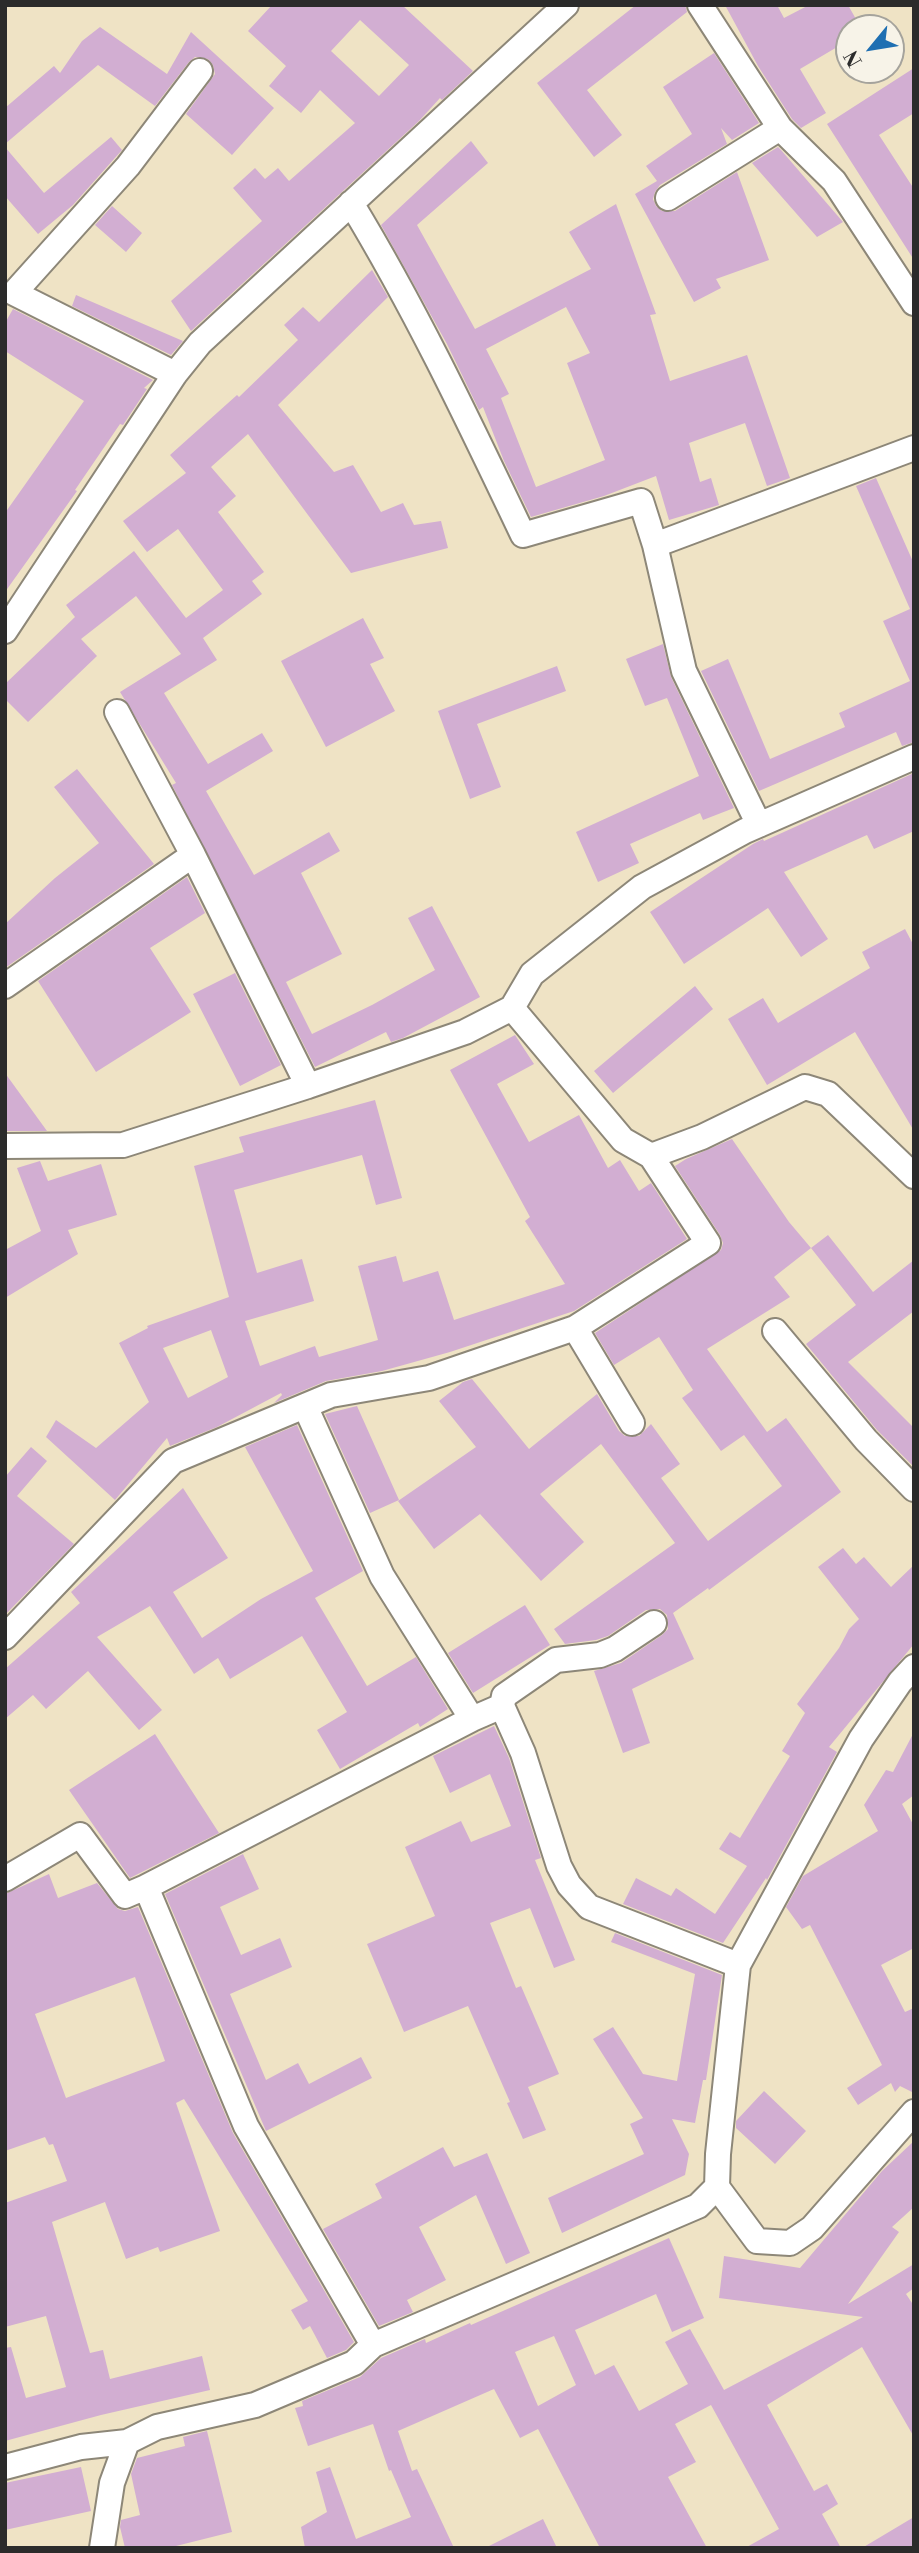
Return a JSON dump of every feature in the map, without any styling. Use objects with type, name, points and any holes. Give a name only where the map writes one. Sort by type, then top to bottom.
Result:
[{"type":"street","points":[[5,631],[175,374],[200,343],[566,5]]},
{"type":"street","points":[[700,5],[780,128],[834,181],[914,303]]},
{"type":"street","points":[[175,374],[8,289],[128,166],[200,71]]},
{"type":"street","points":[[668,198],[780,128]]},
{"type":"street","points":[[351,203],[386,261],[447,376],[523,535],[641,501],[655,545],[684,671],[759,825]]},
{"type":"street","points":[[655,545],[914,448]]},
{"type":"street","points":[[117,712],[193,855],[308,1086]]},
{"type":"street","points":[[5,1146],[123,1145],[465,1032],[512,1008],[532,974],[642,887],[759,825],[914,757]]},
{"type":"street","points":[[5,986],[193,855]]},
{"type":"street","points":[[5,1637],[173,1461],[331,1395],[429,1378],[575,1328],[708,1243],[651,1156],[623,1140],[512,1008]]},
{"type":"street","points":[[651,1156],[702,1137],[805,1087],[828,1094],[914,1176]]},
{"type":"street","points":[[575,1328],[632,1423]]},
{"type":"street","points":[[775,1331],[866,1440],[914,1489]]},
{"type":"street","points":[[305,1406],[382,1576],[472,1719]]},
{"type":"street","points":[[654,1623],[615,1649],[600,1655],[555,1660],[504,1696],[502,1706],[523,1753],[559,1866],[569,1885],[589,1907],[738,1965]]},
{"type":"street","points":[[914,1667],[900,1682],[861,1739],[738,1965],[718,2154],[717,2187],[757,2241],[790,2243],[812,2228],[914,2112]]},
{"type":"street","points":[[5,1879],[80,1835],[125,1896],[502,1706]]},
{"type":"street","points":[[146,1887],[246,2126],[373,2345]]},
{"type":"street","points":[[5,2468],[81,2447],[127,2442],[157,2427],[255,2405],[354,2363],[373,2345],[698,2206],[717,2187]]},
{"type":"street","points":[[102,2548],[112,2483],[127,2442]]},
{"type":"building","points":[[272,5],[402,5],[473,71],[442,100],[440,98],[419,121],[191,331],[171,301],[262,221],[233,188],[255,168],[265,179],[278,168],[289,181],[355,123],[320,90],[301,113],[269,86],[286,66],[248,31]],"holes":[[[360,20],[409,65],[379,96],[331,51]]]},
{"type":"building","points":[[636,5],[685,5],[687,12],[587,90],[622,135],[594,157],[537,83]]},
{"type":"building","points":[[725,5],[777,5],[784,18],[809,5],[848,5],[853,14],[835,14],[835,48],[800,69],[826,113],[801,128],[792,119],[758,66]]},
{"type":"building","points":[[100,27],[167,74],[191,32],[274,108],[232,155],[186,114],[215,74],[208,59],[195,57],[189,62],[155,106],[98,65],[5,144],[5,108],[54,66],[60,73],[82,41]]},
{"type":"building","points":[[714,53],[759,123],[732,140],[721,128],[727,144],[660,185],[653,199],[662,211],[675,211],[737,172],[769,260],[716,279],[721,288],[694,302],[635,194],[657,181],[646,166],[692,134],[663,87]]},
{"type":"building","points":[[914,68],[914,113],[879,135],[914,189],[914,260],[827,124],[889,84],[905,84],[905,74]]},
{"type":"building","points":[[111,137],[122,150],[73,205],[38,234],[5,196],[5,147],[44,193]]},
{"type":"building","points":[[471,141],[488,163],[417,225],[475,329],[591,269],[569,232],[616,204],[656,314],[650,315],[670,381],[747,355],[790,478],[767,486],[745,423],[689,443],[700,482],[711,478],[719,505],[669,520],[656,476],[604,496],[531,517],[504,461],[483,407],[479,410],[447,344],[381,225]],"holes":[[[566,307],[590,353],[567,363],[605,460],[536,487],[501,398],[509,394],[486,349]]]},
{"type":"building","points":[[778,147],[843,222],[817,237],[752,163]]},
{"type":"building","points":[[112,206],[142,233],[126,252],[95,225]]},
{"type":"building","points":[[372,270],[388,297],[278,405],[334,472],[353,465],[381,512],[403,503],[414,525],[441,521],[448,548],[351,573],[248,434],[211,467],[236,496],[218,512],[264,572],[252,581],[262,594],[203,638],[217,660],[164,693],[208,764],[262,733],[273,751],[206,791],[254,875],[329,832],[340,851],[301,873],[342,954],[286,982],[312,1034],[435,970],[408,918],[432,906],[480,997],[403,1038],[391,1042],[386,1032],[315,1067],[172,785],[176,783],[120,692],[181,654],[136,596],[81,639],[97,656],[28,722],[5,699],[5,684],[75,617],[66,605],[134,551],[186,618],[223,590],[178,529],[147,552],[123,521],[186,473],[170,455],[237,395],[239,397],[298,340],[284,325],[303,307],[319,322]]},
{"type":"building","points":[[76,295],[183,341],[171,355],[72,306]]},
{"type":"building","points":[[13,309],[153,380],[144,388],[147,389],[123,425],[120,424],[75,490],[77,491],[5,592],[5,513],[84,401],[5,351],[5,323]]},
{"type":"building","points":[[876,478],[914,564],[914,742],[902,746],[896,732],[759,791],[701,671],[728,659],[770,759],[845,727],[839,713],[910,681],[883,621],[910,609],[856,486]]},
{"type":"building","points":[[363,618],[384,658],[370,664],[395,711],[326,747],[281,661]]},
{"type":"building","points":[[663,644],[671,677],[734,808],[703,820],[700,813],[630,844],[639,863],[598,882],[576,832],[699,776],[667,698],[645,706],[626,659]]},
{"type":"building","points":[[557,666],[566,691],[477,724],[501,787],[470,799],[438,711]]},
{"type":"building","points":[[77,769],[154,864],[5,968],[5,924],[55,878],[99,843],[54,787]]},
{"type":"building","points":[[914,773],[914,831],[874,849],[867,835],[784,872],[828,939],[801,957],[768,908],[684,964],[650,912],[753,844]]},
{"type":"building","points":[[187,877],[205,913],[150,948],[191,1012],[96,1072],[38,981]]},
{"type":"building","points":[[905,929],[914,946],[914,1131],[855,1032],[767,1085],[728,1019],[763,998],[778,1023],[870,968],[862,952]]},
{"type":"building","points":[[235,973],[281,1065],[240,1086],[193,994]]},
{"type":"building","points":[[695,986],[713,1009],[613,1093],[594,1071]]},
{"type":"building","points":[[515,1035],[534,1064],[497,1084],[529,1142],[579,1115],[608,1168],[620,1160],[639,1191],[651,1183],[687,1239],[574,1311],[450,1352],[382,1371],[326,1381],[274,1403],[281,1393],[217,1427],[170,1446],[167,1438],[115,1500],[46,1437],[56,1420],[96,1448],[149,1402],[119,1343],[148,1328],[147,1326],[229,1297],[194,1166],[244,1152],[239,1137],[375,1100],[402,1198],[376,1205],[362,1155],[234,1190],[257,1273],[302,1259],[314,1301],[245,1321],[260,1366],[315,1346],[319,1357],[378,1340],[358,1266],[396,1256],[403,1282],[438,1271],[454,1320],[565,1284],[525,1221],[530,1217],[450,1070]],"holes":[[[211,1330],[228,1377],[188,1398],[163,1348]]]},
{"type":"building","points":[[5,1073],[47,1131],[5,1131]]},
{"type":"building","points":[[732,1139],[789,1222],[811,1248],[774,1277],[790,1297],[707,1349],[767,1432],[786,1418],[841,1492],[709,1590],[708,1588],[673,1613],[694,1659],[632,1689],[650,1743],[623,1753],[594,1671],[621,1663],[662,1635],[668,1629],[667,1615],[660,1609],[646,1610],[608,1636],[565,1644],[554,1629],[675,1543],[601,1444],[540,1494],[584,1542],[541,1581],[480,1514],[434,1549],[398,1501],[476,1447],[439,1401],[463,1382],[472,1379],[529,1449],[597,1394],[619,1431],[625,1436],[639,1436],[651,1424],[680,1464],[661,1478],[708,1541],[782,1486],[744,1435],[721,1451],[682,1398],[693,1390],[659,1337],[614,1365],[595,1333],[721,1250],[723,1243],[720,1235],[675,1166]]},
{"type":"building","points":[[40,1161],[48,1181],[101,1164],[117,1215],[68,1230],[78,1254],[5,1298],[5,1250],[41,1231],[17,1168]]},
{"type":"building","points":[[828,1235],[873,1292],[914,1260],[914,1311],[848,1362],[914,1428],[914,1467],[877,1430],[806,1344],[856,1305],[811,1248]]},
{"type":"building","points":[[357,1406],[399,1500],[370,1513],[325,1414]]},
{"type":"building","points":[[297,1425],[363,1571],[315,1598],[367,1686],[416,1657],[448,1709],[420,1727],[418,1723],[340,1769],[317,1730],[347,1712],[302,1636],[230,1679],[218,1658],[194,1674],[150,1606],[97,1637],[162,1710],[139,1730],[88,1671],[46,1709],[33,1695],[5,1719],[5,1669],[80,1603],[71,1592],[183,1488],[228,1558],[173,1592],[202,1638],[261,1599],[313,1571],[245,1447]]},
{"type":"building","points":[[31,1447],[47,1461],[17,1496],[74,1544],[5,1615],[5,1477]]},
{"type":"building","points":[[843,1548],[856,1564],[864,1557],[891,1587],[914,1565],[914,1644],[829,1747],[837,1752],[767,1880],[766,1878],[723,1943],[623,1904],[636,1878],[671,1896],[676,1888],[715,1914],[747,1866],[719,1849],[730,1832],[740,1838],[790,1756],[782,1751],[805,1713],[797,1704],[839,1648],[849,1629],[859,1619],[818,1567]]},
{"type":"building","points":[[525,1605],[550,1645],[473,1693],[448,1653]]},
{"type":"building","points":[[494,1726],[509,1758],[541,1858],[535,1860],[575,1960],[554,1968],[530,1908],[490,1923],[516,1988],[521,1986],[559,2074],[528,2087],[546,2130],[523,2139],[507,2103],[510,2102],[468,2006],[404,2032],[367,1944],[435,1916],[405,1847],[461,1821],[471,1842],[511,1826],[490,1774],[450,1793],[433,1756]]},
{"type":"building","points":[[914,1732],[914,1795],[902,1804],[914,1826],[914,1948],[881,1965],[905,2012],[914,2008],[914,2093],[900,2086],[895,2092],[891,2083],[858,2105],[847,2088],[882,2065],[810,1925],[802,1929],[786,1907],[803,1876],[878,1831],[864,1805],[886,1770],[893,1772]]},
{"type":"building","points":[[155,1734],[219,1833],[130,1878],[69,1790]]},
{"type":"building","points":[[243,1854],[259,1889],[220,1907],[241,1955],[280,1938],[292,1967],[230,1994],[266,2080],[298,2063],[309,2084],[361,2057],[372,2078],[266,2131],[165,1894]]},
{"type":"building","points":[[49,1874],[58,1898],[97,1883],[118,1909],[125,1911],[138,1907],[233,2133],[354,2342],[346,2350],[327,2358],[310,2326],[303,2330],[291,2310],[308,2301],[184,2099],[176,2103],[220,2231],[160,2252],[158,2247],[126,2259],[105,2202],[52,2222],[90,2353],[103,2350],[110,2379],[202,2356],[210,2390],[5,2441],[5,2348],[11,2347],[26,2398],[66,2387],[46,2316],[5,2327],[5,2203],[67,2181],[53,2144],[49,2145],[45,2137],[5,2151],[5,1894]],"holes":[[[135,1977],[165,2061],[66,2098],[35,2014]]]},
{"type":"building","points":[[615,1933],[722,1975],[706,2080],[703,2080],[695,2123],[672,2119],[689,2154],[685,2175],[562,2233],[548,2198],[644,2154],[630,2124],[643,2118],[593,2039],[613,2027],[643,2074],[677,2081],[695,1974],[611,1942]]},
{"type":"building","points":[[764,2091],[806,2131],[775,2164],[736,2128],[736,2121]]},
{"type":"building","points":[[914,2141],[914,2207],[892,2227],[899,2232],[848,2304],[914,2264],[914,2288],[906,2294],[914,2306],[914,2437],[862,2347],[767,2405],[814,2491],[827,2484],[838,2504],[822,2514],[841,2548],[745,2548],[779,2529],[711,2405],[675,2424],[696,2462],[668,2477],[707,2548],[600,2548],[538,2429],[520,2438],[494,2389],[398,2431],[412,2471],[417,2469],[454,2548],[305,2548],[301,2527],[327,2512],[316,2472],[330,2467],[356,2539],[411,2517],[391,2470],[389,2471],[373,2424],[308,2446],[295,2408],[303,2406],[302,2401],[360,2377],[381,2358],[425,2339],[426,2343],[470,2323],[471,2325],[669,2238],[704,2318],[672,2332],[656,2294],[575,2330],[595,2375],[614,2365],[639,2411],[688,2384],[665,2342],[690,2329],[724,2390],[863,2317],[719,2298],[724,2256],[800,2268],[882,2171]],"holes":[[[554,2336],[576,2385],[538,2406],[515,2352]]]},
{"type":"building","points":[[443,2147],[454,2167],[487,2153],[530,2253],[506,2264],[476,2195],[419,2227],[446,2280],[407,2300],[413,2312],[379,2326],[323,2229],[382,2198],[375,2184]]},
{"type":"building","points":[[207,2431],[232,2532],[168,2548],[125,2548],[121,2520],[140,2515],[131,2474],[137,2458],[185,2446],[183,2437]]},
{"type":"building","points":[[81,2467],[91,2511],[5,2530],[5,2483]]},
{"type":"building","points":[[914,2517],[914,2548],[862,2548]]},
{"type":"building","points":[[543,2519],[557,2548],[485,2548]]}]
